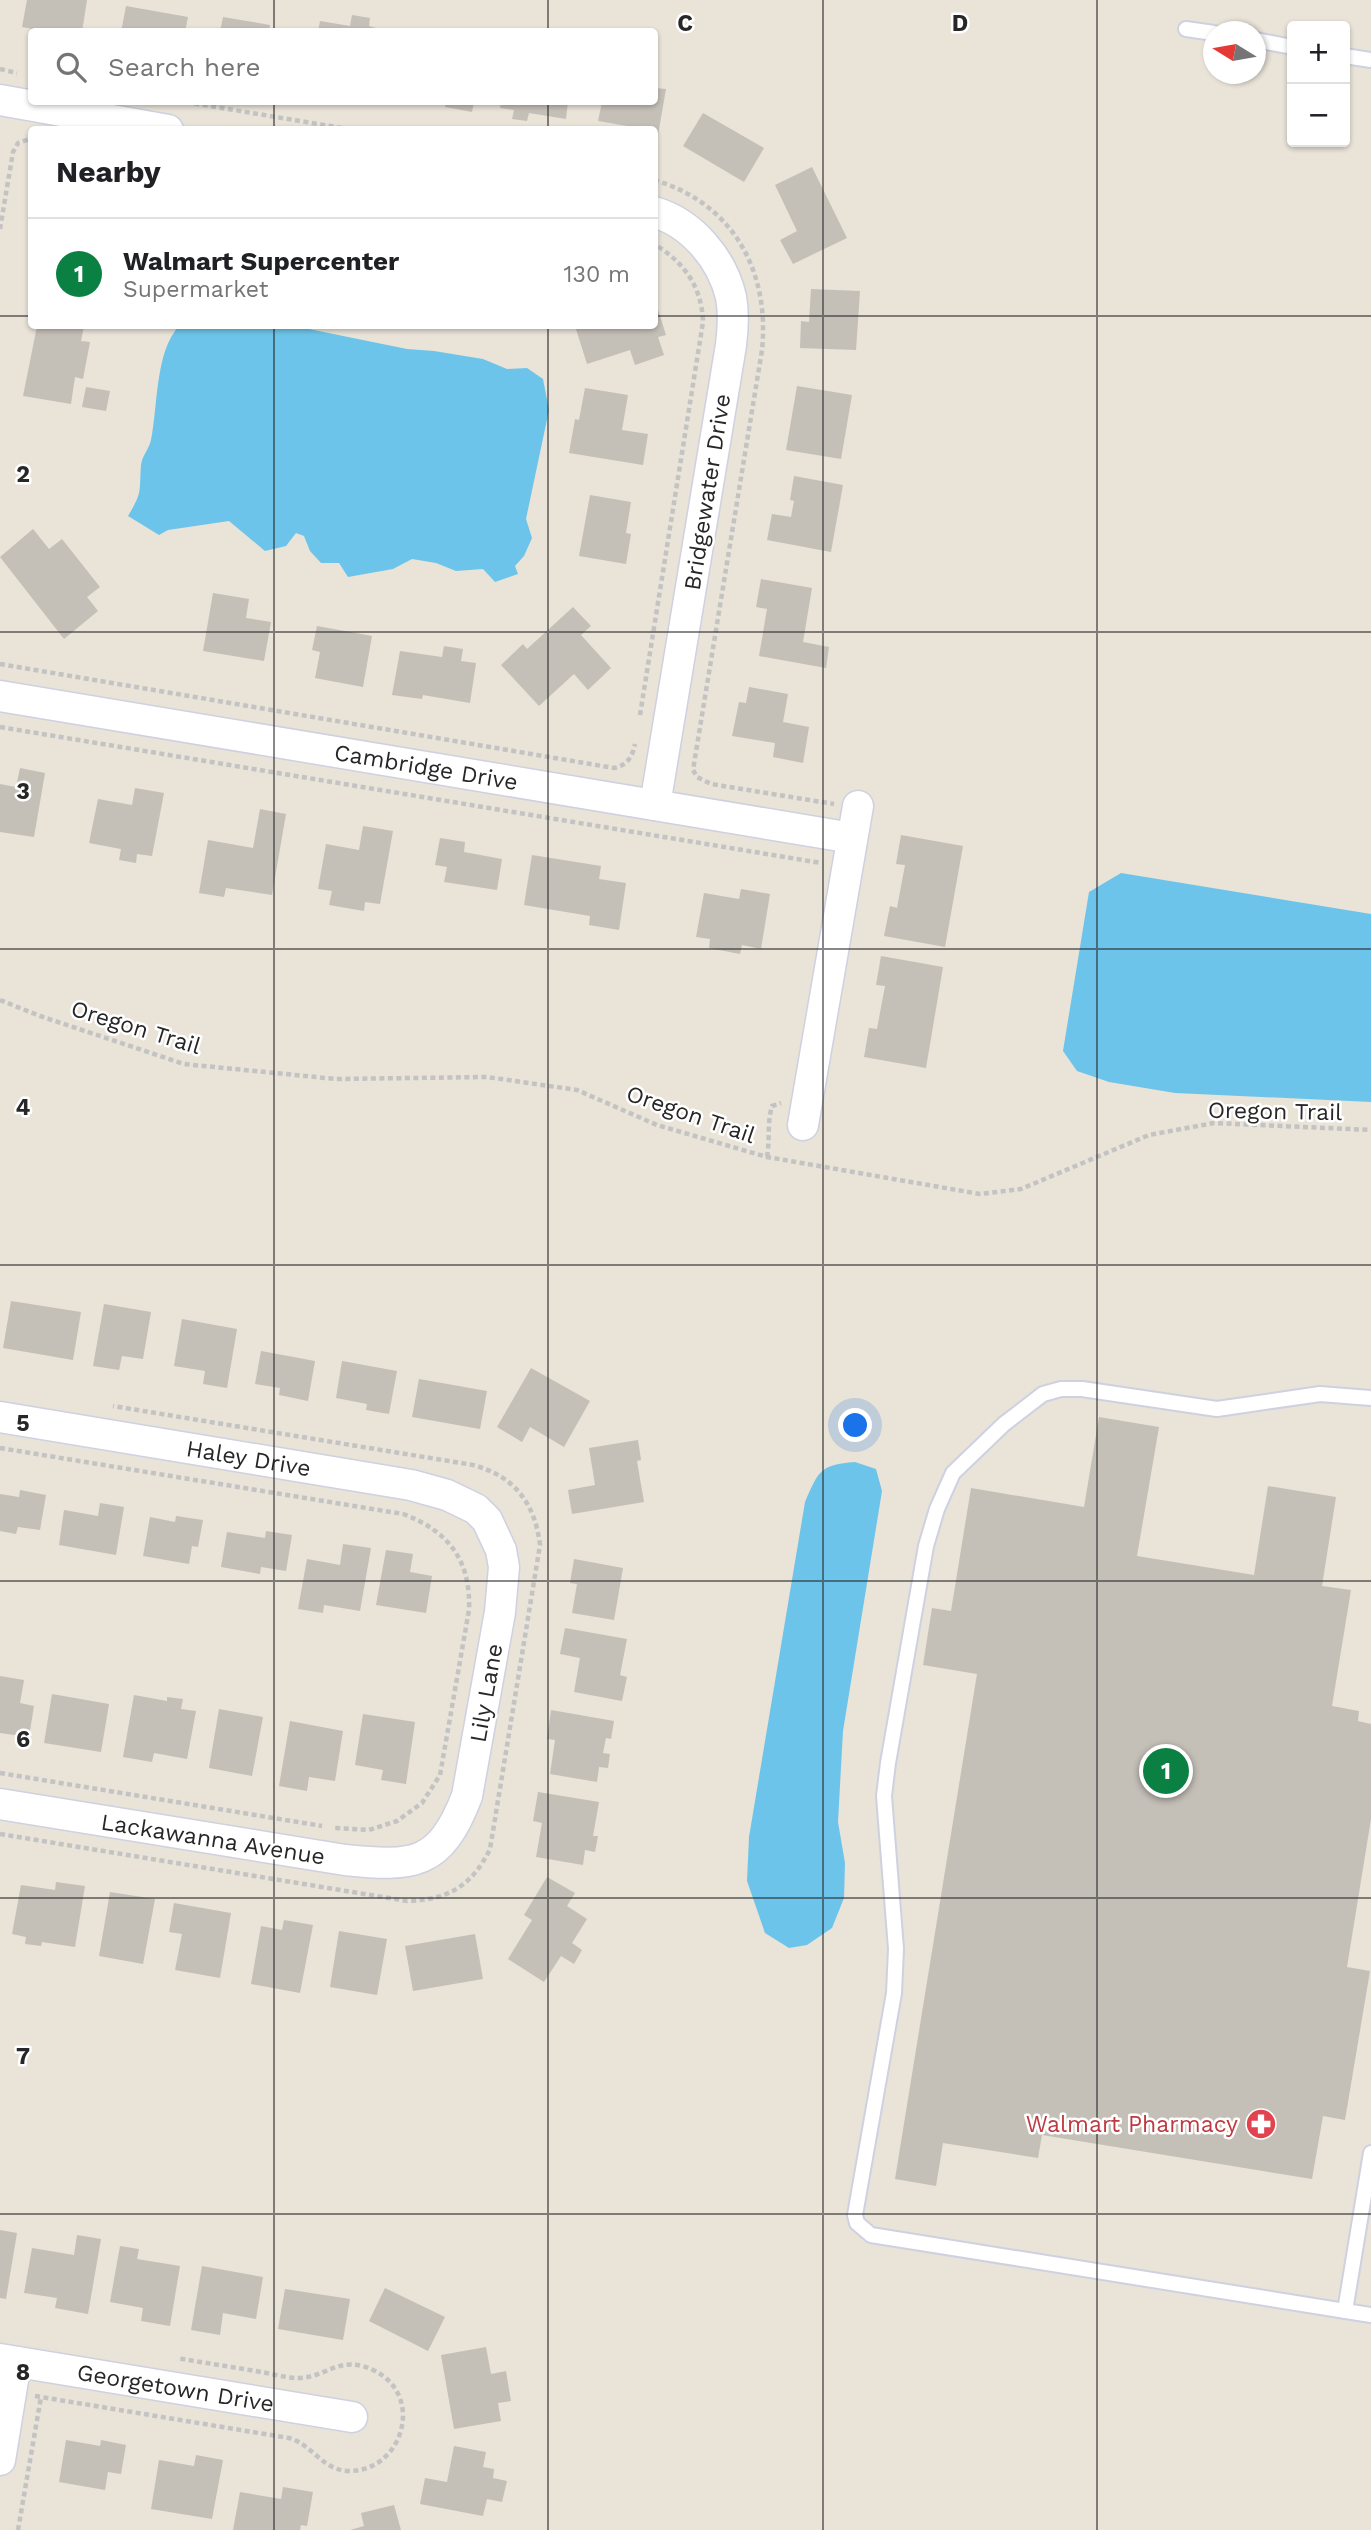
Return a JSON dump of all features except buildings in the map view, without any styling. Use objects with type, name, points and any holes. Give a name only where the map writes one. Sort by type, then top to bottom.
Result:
[{"type":"street","points":[[0,100],[146,126]]},
{"type":"street","name":"Bridgewater Drive","points":[[655,805],[732,345],[733,313],[725,279],[712,255],[690,231],[671,218],[658,213]]},
{"type":"street","name":"Cambridge Drive","points":[[0,696],[852,838]]},
{"type":"street","points":[[803,1125],[852,838],[851,806]]},
{"type":"street","name":"Haley Drive","points":[[0,1417],[411,1485],[463,1501],[487,1520]]},
{"type":"street","name":"Lily Lane","points":[[427,1856],[447,1838],[456,1823],[473,1774],[503,1585],[501,1550],[487,1520]]},
{"type":"street","name":"Lackawanna Avenue","points":[[0,1804],[345,1860],[397,1863],[427,1856]]},
{"type":"street","points":[[0,2460],[8,2361]]},
{"type":"street","name":"Georgetown Drive","points":[[8,2361],[352,2417]]},
{"type":"lane","points":[[1186,29],[1203,32]]},
{"type":"lane","points":[[1266,42],[1287,46]]},
{"type":"lane","points":[[1350,57],[1371,60]]},
{"type":"lane","points":[[1371,1398],[1320,1394],[1217,1409],[1082,1389],[1061,1389],[1043,1394],[1027,1405],[953,1473],[937,1509],[926,1546],[888,1763],[884,1796],[896,1949],[894,1993],[855,2215],[857,2223],[871,2235],[1371,2315]]},
{"type":"lane","points":[[1345,2311],[1371,2153]]},
{"type":"path","points":[[0,69],[25,75]]},
{"type":"path","points":[[204,105],[330,126]]},
{"type":"path","points":[[0,229],[13,152],[18,143],[28,139]]},
{"type":"path","points":[[658,181],[685,191],[724,221],[753,267],[760,287],[763,310],[761,350],[693,770],[697,777],[710,784],[851,806]]},
{"type":"path","points":[[639,721],[703,322],[699,296],[690,276],[679,262],[658,247]]},
{"type":"path","points":[[0,664],[614,768],[630,760],[637,735]]},
{"type":"path","points":[[0,727],[822,864]]},
{"type":"path","name":"Oregon Trail","points":[[0,1000],[184,1064],[335,1079],[487,1077],[577,1090],[657,1125],[767,1157],[981,1194],[1021,1189],[1149,1135],[1214,1124],[1371,1130]]},
{"type":"path","points":[[0,1834],[407,1901],[441,1897],[460,1887],[478,1870],[490,1849],[540,1545],[534,1518],[520,1491],[498,1474],[473,1465],[110,1405]]},
{"type":"path","points":[[0,1448],[403,1514],[425,1523],[448,1541],[463,1566],[470,1594],[440,1775],[422,1803],[397,1821],[369,1830],[337,1829],[0,1773]]},
{"type":"path","points":[[18,2530],[46,2367]]},
{"type":"water","points":[[177,329],[309,329],[407,349],[483,359],[507,369],[527,368],[543,379],[549,410],[526,519],[532,538],[524,556],[515,566],[518,574],[495,582],[483,569],[456,571],[436,563],[412,559],[393,569],[348,577],[339,563],[321,563],[310,551],[304,536],[296,533],[286,546],[265,551],[229,521],[168,530],[159,535],[128,516],[138,496],[142,462],[151,440],[161,365],[171,337]]},
{"type":"water","points":[[1121,873],[1371,914],[1371,1102],[1175,1093],[1109,1082],[1077,1071],[1063,1051],[1089,892]]},
{"type":"water","points":[[855,1462],[876,1469],[882,1491],[843,1731],[838,1822],[845,1863],[844,1898],[832,1928],[807,1945],[789,1948],[765,1933],[747,1881],[749,1837],[805,1502],[822,1471],[834,1465]]},
{"type":"place","name":"Walmart Supercenter","points":[[1166,1771]]},
{"type":"place","name":"Walmart Pharmacy","points":[[1261,2124]]}]
